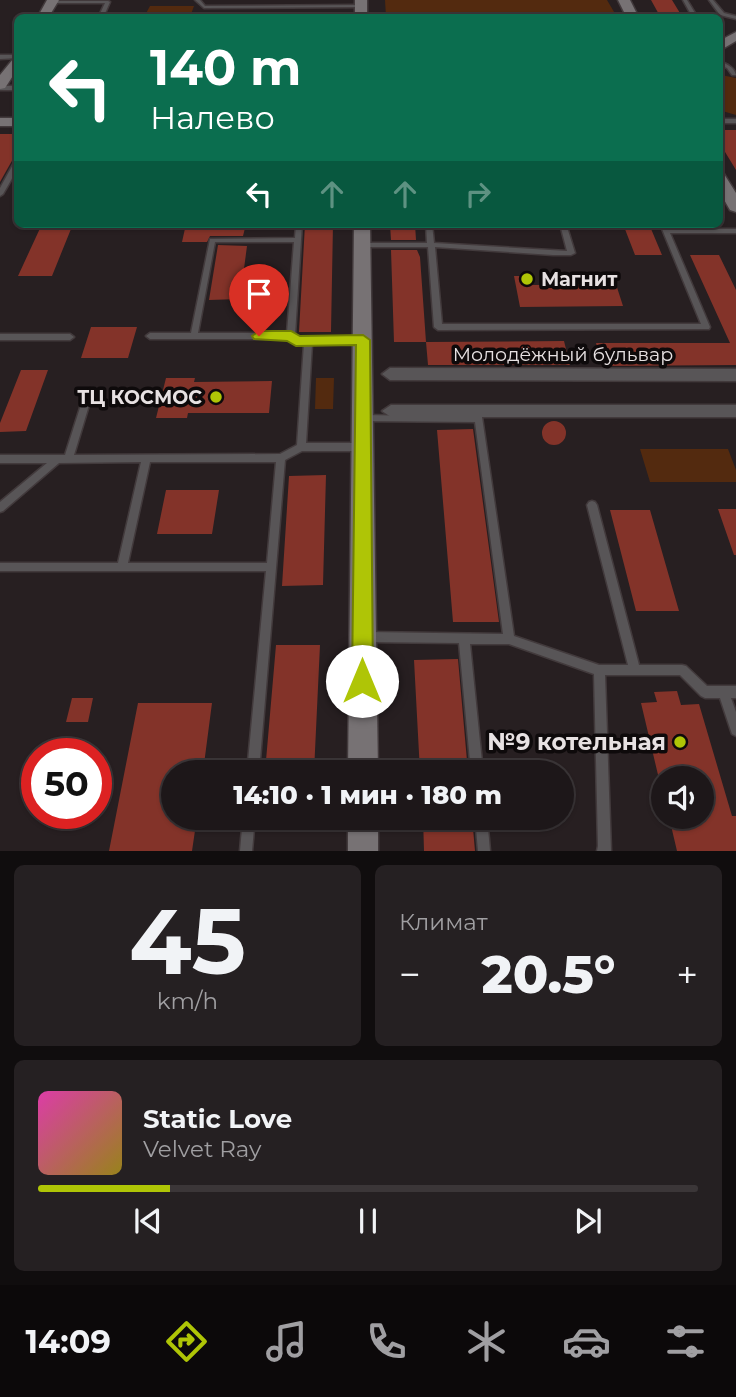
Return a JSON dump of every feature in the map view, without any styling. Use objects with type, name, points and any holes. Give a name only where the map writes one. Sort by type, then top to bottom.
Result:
[{"type":"main road","points":[[0,87],[14,62]]},
{"type":"main road","points":[[723,184],[736,207]]},
{"type":"main road","points":[[362,235],[363,760]]},
{"type":"main road","points":[[363,830],[363,851]]},
{"type":"street","name":"Молодёжный бульвар","points":[[390,374],[736,375]]},
{"type":"street","points":[[391,411],[736,411]]},
{"type":"lane","points":[[197,0],[204,6],[361,8]]},
{"type":"lane","points":[[711,0],[722,14]]},
{"type":"lane","points":[[53,1],[108,2],[102,14]]},
{"type":"lane","points":[[0,194],[14,168]]},
{"type":"lane","points":[[291,336],[299,228]]},
{"type":"lane","points":[[429,228],[439,327],[706,327],[664,228],[736,231]]},
{"type":"lane","points":[[362,235],[431,245],[489,247],[513,253],[572,253],[564,228]]},
{"type":"lane","points":[[194,336],[212,240],[298,240]]},
{"type":"lane","points":[[150,336],[291,336],[296,341],[363,340]]},
{"type":"lane","points":[[0,337],[70,337]]},
{"type":"lane","points":[[301,447],[308,341]]},
{"type":"lane","points":[[68,459],[89,392]]},
{"type":"lane","points":[[363,418],[480,419],[509,639]]},
{"type":"lane","points":[[0,459],[281,458],[301,447],[364,447]]},
{"type":"lane","points":[[254,760],[281,458]]},
{"type":"lane","points":[[0,508],[57,459]]},
{"type":"lane","points":[[122,567],[146,459]]},
{"type":"lane","points":[[592,505],[635,670]]},
{"type":"lane","points":[[0,567],[271,567]]},
{"type":"lane","points":[[363,637],[509,639],[599,670],[682,670],[705,692],[730,692],[736,730]]},
{"type":"lane","points":[[464,638],[476,760]]},
{"type":"lane","points":[[599,670],[603,851]]},
{"type":"lane","points":[[246,851],[248,830]]},
{"type":"lane","points":[[482,830],[484,851]]},
{"type":"shaded area","points":[[385,0],[607,0],[615,14],[386,14]]},
{"type":"shaded area","points":[[150,6],[194,6],[191,14],[146,14]]},
{"type":"shaded area","points":[[723,75],[736,78],[736,115],[723,111]]},
{"type":"shaded area","points":[[316,378],[334,378],[333,409],[315,409]]},
{"type":"shaded area","points":[[640,449],[728,449],[736,470],[736,482],[650,482]]},
{"type":"building","points":[[651,0],[672,0],[681,14],[659,14]]},
{"type":"building","points":[[723,130],[736,130],[736,170],[723,149]]},
{"type":"building","points":[[0,134],[14,134],[14,157],[0,182]]},
{"type":"building","points":[[40,228],[71,228],[52,276],[18,276]]},
{"type":"building","points":[[185,228],[245,228],[243,236],[210,236],[207,242],[182,242]]},
{"type":"building","points":[[305,228],[333,228],[331,332],[299,332]]},
{"type":"building","points":[[390,228],[415,228],[416,240],[391,240]]},
{"type":"building","points":[[625,228],[651,228],[662,255],[635,255]]},
{"type":"building","points":[[218,245],[247,246],[240,299],[209,300]]},
{"type":"building","points":[[391,250],[417,250],[420,257],[426,342],[394,342]]},
{"type":"building","points":[[690,255],[719,255],[736,290],[736,365],[602,366],[596,343],[730,343]]},
{"type":"building","points":[[595,275],[613,275],[623,306],[520,307],[514,276],[531,276],[533,285],[598,284]]},
{"type":"building","points":[[91,327],[137,327],[128,358],[81,358]]},
{"type":"building","points":[[564,341],[570,365],[428,365],[426,342]]},
{"type":"building","points":[[21,370],[48,370],[26,431],[0,432],[0,423]]},
{"type":"building","name":"ТЦ КОСМОС","points":[[166,378],[195,378],[194,382],[272,381],[269,413],[188,413],[187,418],[156,418]]},
{"type":"building","points":[[554,421],[562,425],[566,433],[562,441],[554,445],[546,441],[542,433],[546,425]]},
{"type":"building","points":[[473,429],[499,622],[453,622],[437,430]]},
{"type":"building","points":[[326,475],[323,585],[282,586],[289,476]]},
{"type":"building","points":[[166,490],[219,490],[212,534],[157,534]]},
{"type":"building","points":[[718,509],[736,509],[736,555],[734,555]]},
{"type":"building","points":[[610,510],[650,510],[679,611],[636,611]]},
{"type":"building","points":[[276,645],[320,645],[315,760],[266,760]]},
{"type":"building","points":[[458,659],[467,760],[419,760],[414,660]]},
{"type":"building","name":"№9 котельная","points":[[677,691],[681,705],[699,704],[732,816],[736,816],[736,851],[677,851],[672,829],[714,829],[714,766],[656,766],[641,703],[657,702],[654,692]]},
{"type":"building","points":[[72,698],[93,698],[88,722],[66,722]]},
{"type":"building","points":[[138,703],[212,703],[205,760],[161,760],[161,830],[195,830],[192,851],[109,851]]},
{"type":"building","points":[[423,830],[473,830],[475,851],[424,851]]},
{"type":"place","name":"Магнит","points":[[527,279]]},
{"type":"place","name":"ТЦ КОСМОС","points":[[216,397]]},
{"type":"place","name":"№9 котельная","points":[[680,742]]},
{"type":"route","points":[[259,336],[291,336],[296,341],[363,340],[362,681]]}]
